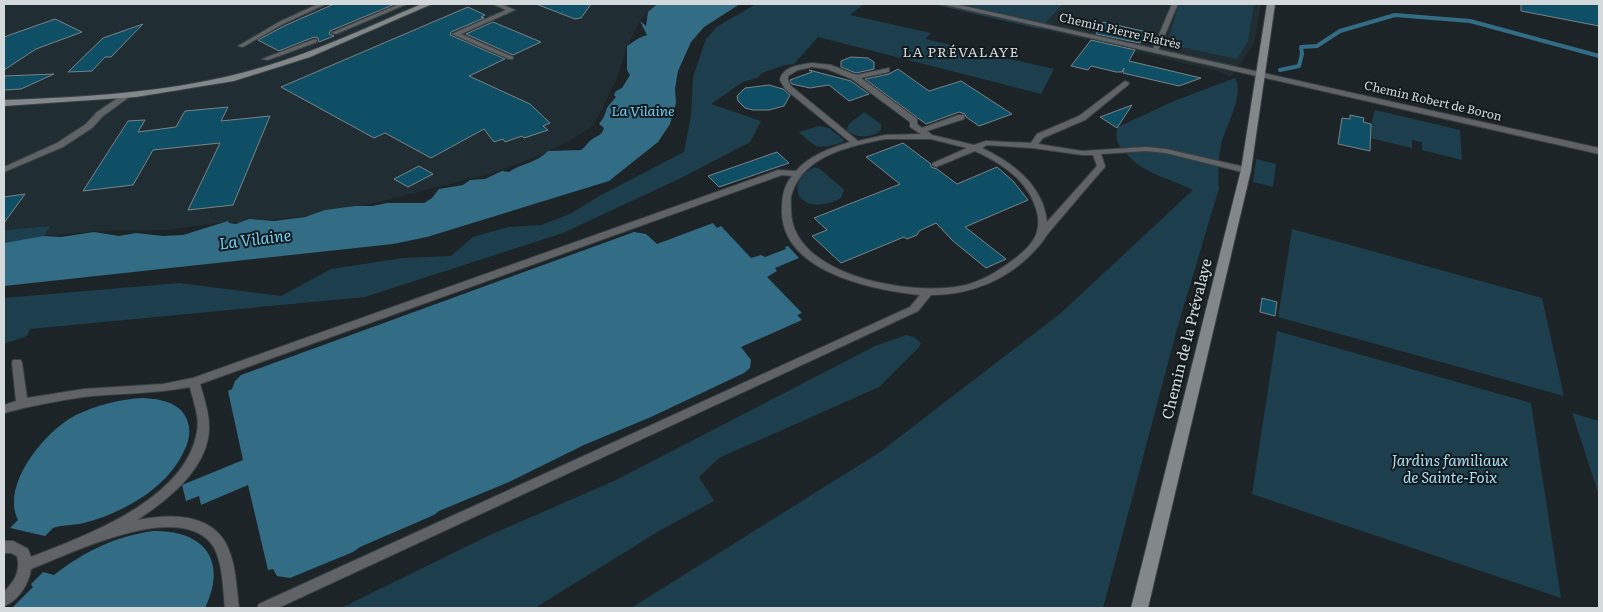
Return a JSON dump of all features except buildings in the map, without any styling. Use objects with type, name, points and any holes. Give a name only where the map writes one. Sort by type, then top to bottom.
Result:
[{"type":"street","points":[[4,103],[59,101],[128,95],[211,83],[268,68],[300,57],[428,4]]},
{"type":"street","name":"Chemin Pierre Flatrès","points":[[945,4],[1261,75]]},
{"type":"street","name":"Chemin de la Prévalaye","points":[[1139,608],[1246,170],[1270,4]]},
{"type":"street","name":"Chemin Robert de Boron","points":[[1261,75],[1599,151]]},
{"type":"lane","points":[[241,46],[281,23],[323,4]]},
{"type":"lane","points":[[334,33],[404,4]]},
{"type":"lane","points":[[496,4],[512,10],[455,34],[512,58]]},
{"type":"lane","points":[[1155,51],[1175,4]]},
{"type":"lane","points":[[266,59],[315,41]]},
{"type":"lane","points":[[856,143],[788,87],[784,80],[789,71],[812,65],[828,67],[855,77],[914,121],[913,125],[930,137]]},
{"type":"lane","points":[[855,77],[886,70]]},
{"type":"lane","points":[[1033,146],[1040,136],[1082,118],[1126,83]]},
{"type":"lane","points":[[4,170],[60,145],[89,126],[100,114],[128,95]]},
{"type":"lane","points":[[922,130],[961,117]]},
{"type":"lane","points":[[1042,234],[1043,221],[1040,208],[1032,188],[1021,176],[1001,161],[974,149],[930,137],[885,137],[834,149],[810,162],[797,174],[788,191],[785,206],[787,224],[794,239],[805,252],[821,264],[849,277],[892,289],[927,293],[950,292],[976,286],[997,276],[1029,252],[1042,234],[1101,166],[1097,153]]},
{"type":"lane","points":[[936,165],[986,144],[1033,146],[1082,153],[1146,149],[1166,150],[1246,170]]},
{"type":"lane","points":[[4,409],[22,403],[84,393],[163,388],[194,382],[781,172],[797,174]]},
{"type":"lane","points":[[264,608],[914,309],[927,293]]},
{"type":"lane","points":[[17,363],[22,403]]},
{"type":"lane","points":[[105,533],[147,507],[174,485],[196,456],[203,430],[194,382]]},
{"type":"lane","points":[[27,565],[105,533],[147,523],[170,522],[199,526],[215,538],[225,559],[232,608]]},
{"type":"lane","points":[[4,547],[13,548],[24,554],[27,565],[22,580],[4,600]]},
{"type":"shaded area","points":[[4,4],[656,4],[640,21],[627,46],[617,78],[593,126],[571,140],[536,157],[492,173],[383,201],[322,214],[245,223],[223,222],[168,230],[96,231],[42,236],[49,226],[4,230]]},
{"type":"shaded area","points":[[1063,4],[1261,4],[1254,43],[1231,77],[1221,72],[1040,29]]},
{"type":"green space","points":[[756,4],[864,4],[850,15],[931,33],[925,39],[1054,69],[1041,94],[818,37],[794,64],[762,73],[757,78],[743,82],[711,104],[761,121],[750,142],[681,178],[563,233],[365,297],[30,329],[27,336],[4,344],[4,298],[179,283],[281,296],[331,269],[403,258],[451,256],[473,237],[508,227],[541,225],[570,214],[601,195],[684,152],[691,115],[693,77],[706,39],[718,26]]},
{"type":"green space","points":[[932,4],[1063,4],[1040,29]]},
{"type":"green space","points":[[1179,4],[1254,4],[1248,41],[1237,59],[1167,44]]},
{"type":"green space","points":[[1235,78],[1238,93],[1221,145],[1218,166],[1219,188],[1177,329],[1103,608],[631,608],[880,452],[1061,313],[1193,190],[1140,166],[1119,144],[1116,134],[1118,127],[1174,101]]},
{"type":"green space","points":[[1375,110],[1460,130],[1462,160],[1422,150],[1422,142],[1412,140],[1412,148],[1370,138]]},
{"type":"green space","points":[[864,112],[881,124],[881,130],[869,136],[859,136],[850,133],[847,130],[848,125]]},
{"type":"green space","points":[[819,126],[829,128],[844,140],[843,142],[823,147],[810,142],[799,132]]},
{"type":"green space","points":[[1256,159],[1276,164],[1273,187],[1253,182]]},
{"type":"green space","points":[[814,167],[820,169],[844,190],[841,198],[815,205],[806,202],[800,197],[797,190],[799,182],[804,174]]},
{"type":"green space","points":[[50,226],[44,236],[39,238],[4,243],[4,230]]},
{"type":"green space","points":[[1292,229],[1542,298],[1564,396],[1278,317]]},
{"type":"green space","name":"Jardins familiaux de Sainte-Foix","points":[[1277,331],[1531,403],[1561,598],[1252,494]]},
{"type":"green space","points":[[906,335],[914,337],[921,343],[919,347],[879,387],[719,458],[699,477],[714,501],[659,531],[535,608],[341,608],[490,535],[616,480],[875,346]]},
{"type":"green space","points":[[1572,413],[1599,421],[1599,495]]},
{"type":"water","name":"La Vilaine","points":[[657,4],[740,4],[704,27],[691,42],[678,71],[675,89],[676,103],[670,124],[658,142],[609,181],[427,237],[393,244],[4,286],[4,243],[44,236],[61,237],[94,232],[119,236],[136,233],[163,236],[183,235],[228,221],[229,223],[236,224],[249,219],[274,221],[305,217],[325,210],[355,206],[373,206],[387,203],[424,203],[432,198],[439,189],[463,185],[470,180],[485,179],[502,171],[509,172],[534,161],[548,151],[581,150],[603,131],[604,128],[599,124],[607,108],[616,97],[614,95],[616,91],[622,88],[630,75],[627,70],[627,46],[647,35],[640,21],[646,26],[648,12]]},
{"type":"water","points":[[713,223],[717,228],[721,226],[751,258],[761,255],[765,257],[786,249],[785,247],[788,246],[799,258],[775,268],[777,271],[767,277],[802,313],[797,315],[802,320],[741,347],[751,360],[750,368],[744,373],[651,417],[584,445],[509,482],[439,511],[434,515],[360,547],[353,552],[290,578],[277,576],[273,569],[268,570],[248,485],[201,505],[199,496],[186,501],[182,485],[243,460],[228,391],[232,389],[235,381],[241,375],[634,232],[646,234],[657,244]]},
{"type":"water","points":[[143,398],[171,403],[187,419],[189,438],[186,447],[167,477],[155,488],[128,506],[99,519],[81,524],[56,527],[45,536],[10,528],[18,520],[14,506],[15,491],[21,475],[29,460],[52,433],[64,422],[92,408],[117,401]]},
{"type":"water","points":[[153,531],[171,532],[186,536],[198,542],[207,551],[212,562],[214,576],[205,608],[12,608],[33,587],[31,584],[43,572],[54,575],[76,559],[100,546],[139,533]]},
{"type":"waterway","points":[[1280,70],[1299,66],[1302,54],[1301,47],[1317,46],[1340,31],[1395,15],[1470,21],[1599,56]]},
{"type":"district","name":"LA PRÉVALAYE","points":[[961,52]]}]
